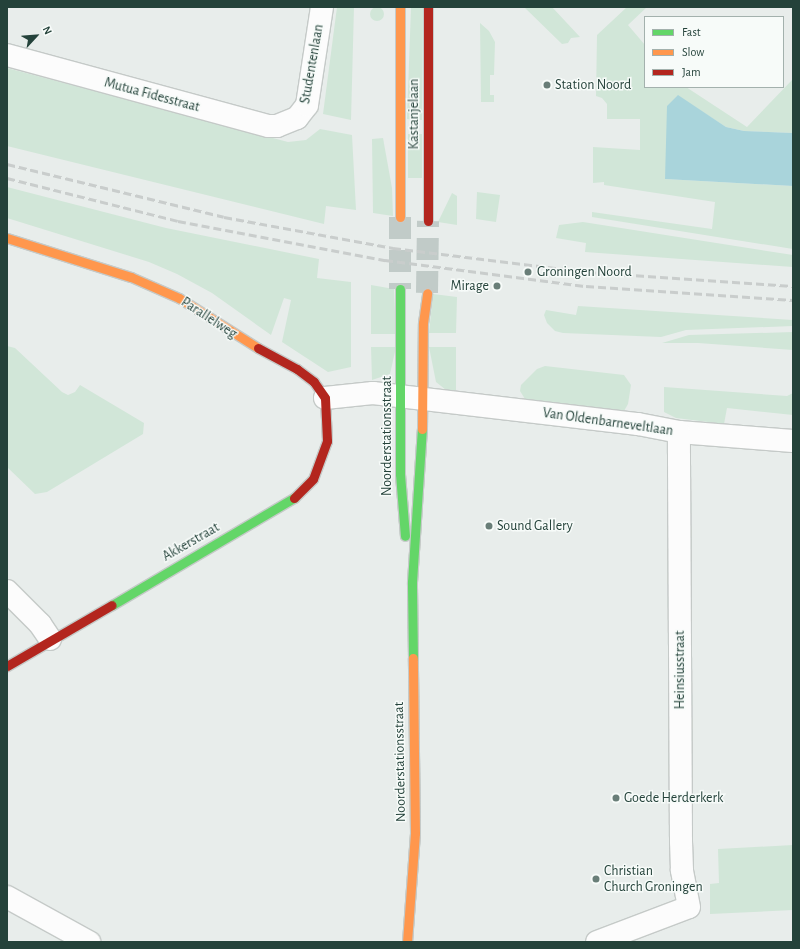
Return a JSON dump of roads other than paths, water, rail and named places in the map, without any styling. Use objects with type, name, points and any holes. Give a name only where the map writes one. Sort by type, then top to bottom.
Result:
[{"type":"street","name":"Studentenlaan","points":[[298,118],[306,105],[322,7]]},
{"type":"street","name":"Kastanjelaan","points":[[400,7],[400,217]]},
{"type":"street","name":"Kastanjelaan","points":[[428,7],[428,220]]},
{"type":"street","name":"Mutua Fidesstraat","points":[[7,55],[269,126],[298,118]]},
{"type":"street","name":"Parallelweg","points":[[7,238],[131,278],[179,298],[236,336],[297,369],[314,382],[325,398]]},
{"type":"street","name":"Noorderstationsstraat","points":[[400,289],[402,515],[412,582]]},
{"type":"street","name":"Noorderstationsstraat","points":[[407,942],[415,833],[412,582],[422,399],[423,323],[427,293]]},
{"type":"street","points":[[325,398],[366,392],[400,397]]},
{"type":"street","name":"Van Oldenbarneveltlaan","points":[[400,397],[623,422],[679,432],[793,441]]},
{"type":"street","name":"Akkerstraat","points":[[7,666],[50,639],[296,496],[313,479],[322,461],[327,440],[325,398]]},
{"type":"street","name":"Heinsiusstraat","points":[[598,942],[689,907],[682,870],[681,841],[679,432]]},
{"type":"street","points":[[7,591],[40,624],[50,639]]},
{"type":"street","points":[[7,897],[89,942]]},
{"type":"water","points":[[678,95],[726,127],[744,131],[793,133],[793,186],[665,179],[667,106]]},
{"type":"tunnel","points":[[400,217],[400,289]]},
{"type":"tunnel","points":[[427,293],[428,221]]},
{"type":"railway","points":[[7,164],[224,217],[393,248],[588,272],[793,286]]},
{"type":"railway","points":[[7,178],[178,221],[385,260],[586,286],[793,300]]},
{"type":"place","name":"Station Noord","points":[[547,85]]},
{"type":"place","name":"Groningen Noord","points":[[528,272]]},
{"type":"place","name":"Mirage","points":[[497,286]]},
{"type":"place","name":"Sound Gallery","points":[[489,526]]},
{"type":"place","name":"Goede Herderkerk","points":[[616,798]]},
{"type":"place","name":"Christian Church Groningen","points":[[596,879]]}]
